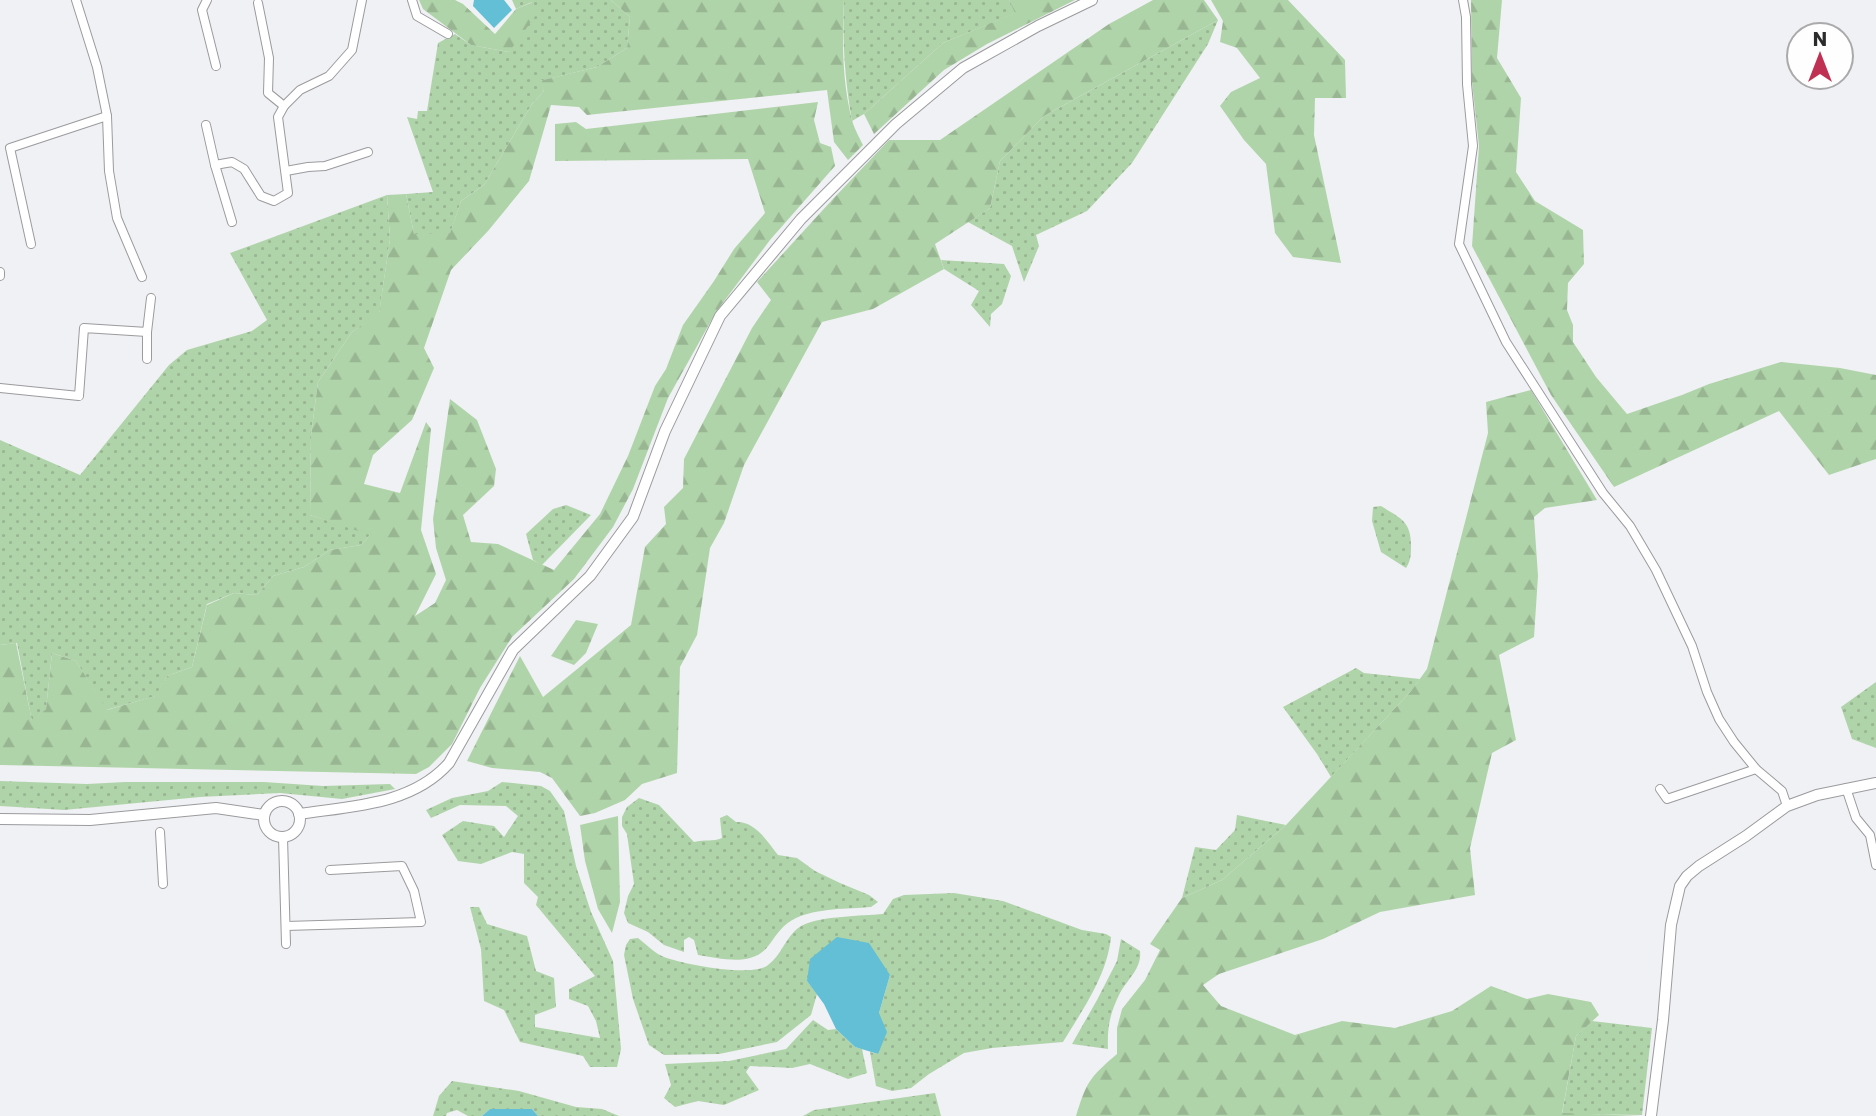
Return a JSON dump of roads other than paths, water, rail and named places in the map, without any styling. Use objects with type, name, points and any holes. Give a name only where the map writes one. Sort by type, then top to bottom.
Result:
[{"type":"street","points":[[76,0],[97,67],[107,116],[109,171],[117,218],[142,277]]},
{"type":"street","points":[[206,0],[202,10],[216,66]]},
{"type":"street","points":[[215,165],[232,162],[244,169],[261,196],[274,201],[288,192],[278,117],[284,106],[300,90],[329,76],[352,50],[362,0]]},
{"type":"street","points":[[412,0],[417,16],[448,34]]},
{"type":"street","points":[[299,814],[372,803],[411,793],[438,776],[449,763],[513,650],[590,576],[633,517],[665,431],[720,316],[793,229],[896,124],[963,68],[1038,26],[1092,0]]},
{"type":"street","points":[[1463,0],[1473,146],[1459,244],[1506,342],[1603,493],[1646,551],[1692,646],[1719,719],[1756,769],[1782,791],[1787,806]]},
{"type":"street","points":[[258,4],[269,58],[268,93],[284,106]]},
{"type":"street","points":[[31,244],[10,148],[107,116]]},
{"type":"street","points":[[206,125],[232,222]]},
{"type":"street","points":[[286,171],[325,166],[368,152]]},
{"type":"street","points":[[147,359],[151,298]]},
{"type":"street","points":[[0,388],[79,396],[84,328],[147,332]]},
{"type":"street","points":[[1660,789],[1667,799],[1756,769]]},
{"type":"street","points":[[1651,1116],[1671,925],[1680,886],[1699,866],[1787,806],[1817,795],[1876,783]]},
{"type":"street","points":[[1846,788],[1856,818],[1870,835],[1876,865]]},
{"type":"street","points":[[279,801],[289,802],[297,809],[299,825],[293,833],[278,836],[266,826],[264,815],[270,806],[279,801]]},
{"type":"street","points":[[0,818],[90,820],[216,808],[264,815]]},
{"type":"street","points":[[160,832],[163,884]]},
{"type":"street","points":[[283,836],[286,944]]},
{"type":"street","points":[[286,926],[421,922],[414,891],[402,866],[330,870]]},
{"type":"water","points":[[474,0],[504,0],[512,10],[494,28],[473,6]]},
{"type":"water","points":[[837,937],[869,943],[890,975],[879,1013],[887,1032],[878,1054],[855,1047],[836,1029],[824,1004],[807,981],[810,959]]},
{"type":"water","points":[[490,1109],[532,1109],[538,1116],[482,1116]]}]
